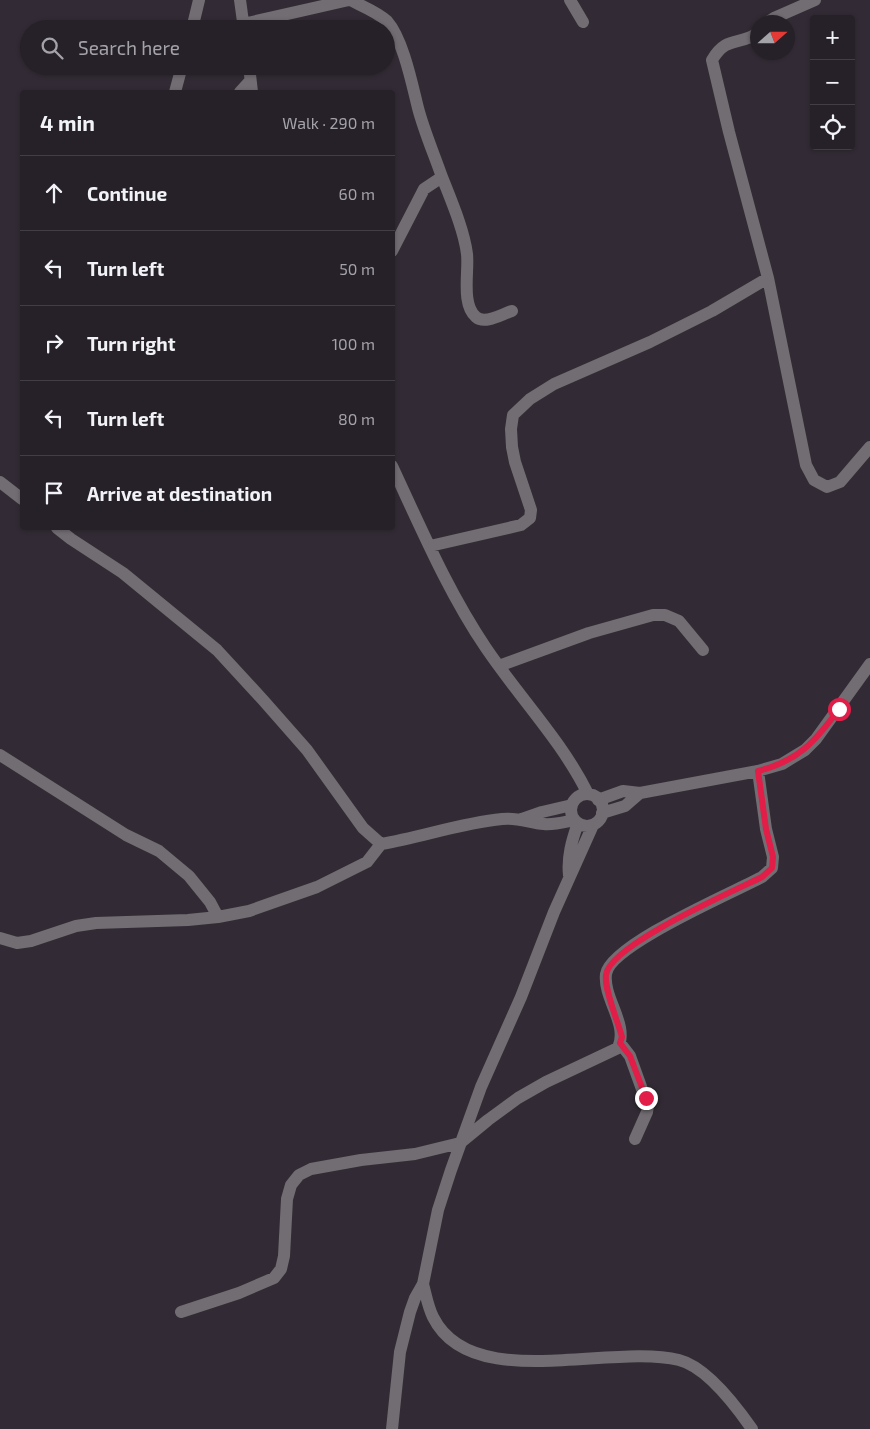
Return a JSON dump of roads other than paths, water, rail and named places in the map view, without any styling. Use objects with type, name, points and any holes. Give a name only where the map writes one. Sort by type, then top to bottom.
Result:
[{"type":"street","points":[[194,20],[199,0]]},
{"type":"street","points":[[240,0],[242,20]]},
{"type":"street","points":[[267,20],[349,0],[384,20]]},
{"type":"street","points":[[570,0],[583,22]]},
{"type":"street","points":[[781,15],[816,0]]},
{"type":"street","points":[[395,35],[418,109],[456,213],[467,254],[469,306],[474,317],[481,320],[488,320],[512,311]]},
{"type":"street","points":[[750,38],[728,43],[718,51],[712,60],[768,278],[806,465],[814,480],[827,487],[840,482],[870,447]]},
{"type":"street","points":[[176,90],[180,75]]},
{"type":"street","points":[[395,244],[424,189],[442,177]]},
{"type":"street","points":[[430,546],[521,525],[530,518],[531,510],[515,462],[511,430],[513,415],[530,399],[554,384],[650,342],[712,311],[768,278]]},
{"type":"street","points":[[392,1429],[400,1352],[410,1312],[423,1284],[438,1210],[460,1143],[481,1087],[521,997],[569,877],[593,825],[601,818],[602,813],[602,806],[593,797],[546,728],[499,666],[465,613],[395,472]]},
{"type":"street","points":[[0,482],[20,497]]},
{"type":"street","points":[[60,530],[123,573],[217,650],[307,750],[363,828],[381,844]]},
{"type":"street","points":[[499,666],[589,633],[652,615],[665,615],[679,621],[704,650]]},
{"type":"street","points":[[569,877],[569,855],[576,822],[572,816],[572,805],[578,797],[593,797],[623,791],[640,793],[758,771],[782,764],[805,750],[827,726],[870,664]]},
{"type":"street","points":[[0,755],[119,831],[159,851],[189,876],[210,902],[218,917]]},
{"type":"street","points":[[180,1312],[239,1294],[274,1278],[281,1269],[284,1256],[287,1199],[291,1185],[299,1175],[311,1169],[362,1160],[415,1154],[460,1143],[518,1098],[546,1082],[618,1048],[622,1037],[606,985],[606,973],[615,959],[644,938],[689,913],[762,877],[772,868],[773,857],[766,829],[758,771]]},
{"type":"street","points":[[602,813],[625,806],[640,793]]},
{"type":"street","points":[[0,938],[17,943],[30,942],[76,926],[96,923],[188,920],[249,911],[317,887],[367,862],[381,844],[407,840],[437,831],[485,821],[522,819],[572,805]]},
{"type":"street","points":[[522,819],[543,824],[576,822],[585,826],[593,825]]},
{"type":"street","points":[[620,1043],[630,1056],[648,1106],[635,1139]]},
{"type":"street","points":[[423,1284],[433,1317],[444,1334],[456,1344],[469,1351],[498,1359],[521,1361],[624,1356],[679,1360],[694,1367],[713,1382],[752,1429]]}]
